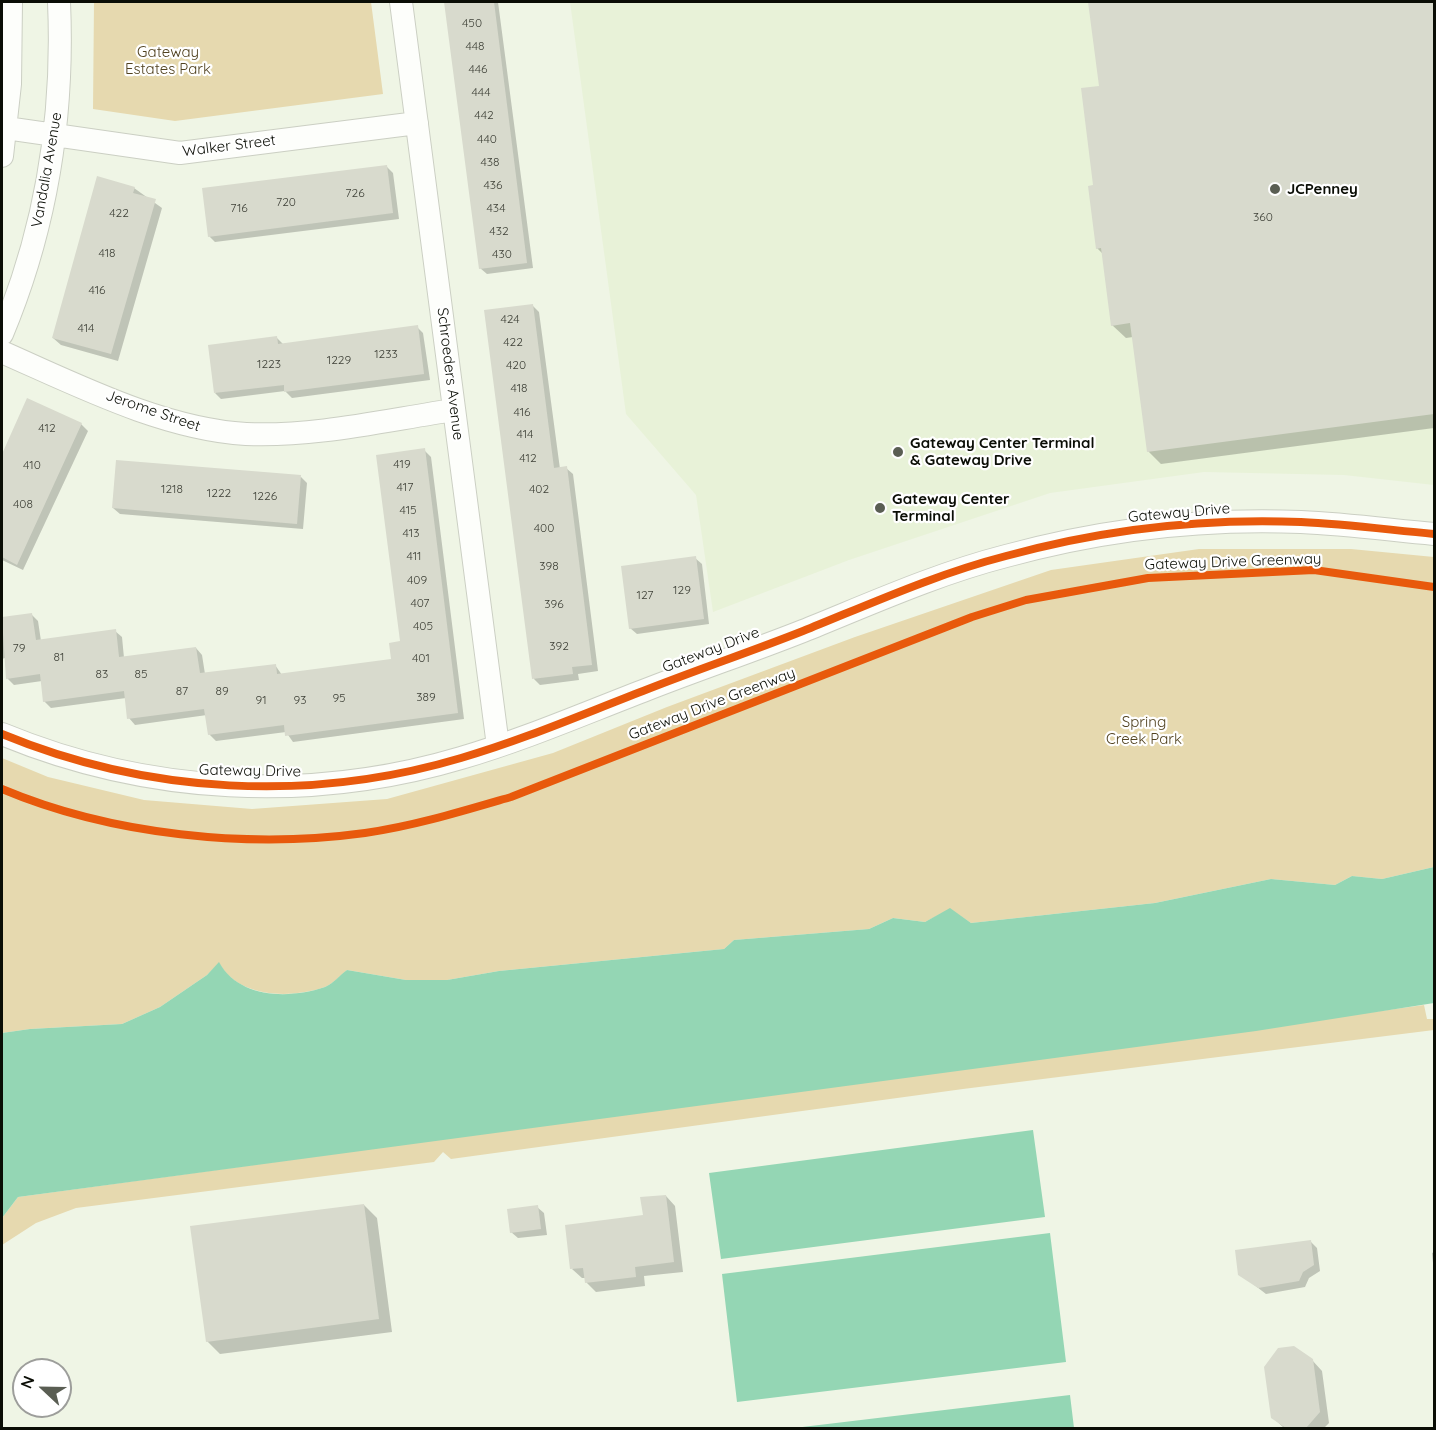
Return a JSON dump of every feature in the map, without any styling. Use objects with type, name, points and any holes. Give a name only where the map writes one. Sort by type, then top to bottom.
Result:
[{"type":"street","points":[[2,156],[12,46],[11,2]]},
{"type":"street","name":"Vandalia Avenue","points":[[2,334],[35,236],[54,135],[60,69],[59,2]]},
{"type":"street","name":"Schroeders Avenue","points":[[401,2],[498,746]]},
{"type":"street","name":"Walker Street","points":[[6,128],[180,153],[417,123]]},
{"type":"street","name":"Jerome Street","points":[[2,352],[157,416],[223,431],[290,433],[454,410]]},
{"type":"street","name":"Gateway Drive","points":[[2,734],[64,757],[114,770],[183,782],[257,787],[345,783],[383,777],[460,759],[498,746],[903,590],[1010,555],[1140,529],[1218,522],[1299,522],[1434,534]]},
{"type":"shaded area","points":[[570,2],[1434,2],[1434,485],[1344,475],[1204,472],[1050,493],[849,560],[713,612],[696,495],[626,414]]},
{"type":"shaded area","points":[[1434,867],[1434,1003],[1256,1031],[18,1197],[2,1218],[2,1033],[30,1029],[122,1024],[160,1007],[207,975],[219,962],[239,983],[252,989],[266,993],[296,993],[325,987],[347,970],[406,980],[447,980],[499,971],[724,949],[734,940],[869,929],[893,918],[925,922],[950,908],[971,923],[1155,903],[1271,879],[1335,885],[1352,876],[1382,879]]},
{"type":"shaded area","points":[[1033,1130],[1045,1217],[721,1259],[709,1173]]},
{"type":"shaded area","points":[[1050,1233],[1066,1362],[737,1402],[722,1274]]},
{"type":"shaded area","points":[[1070,1395],[1074,1428],[794,1428]]},
{"type":"green space","name":"Gateway Estates Park","points":[[94,2],[371,2],[383,94],[175,121],[93,109]]},
{"type":"green space","name":"Spring Creek Park","points":[[1199,549],[1351,549],[1434,557],[1434,867],[1382,879],[1352,876],[1335,885],[1271,879],[1155,903],[971,923],[950,909],[925,922],[893,918],[869,929],[734,940],[724,949],[499,971],[447,980],[406,980],[347,970],[325,987],[296,993],[266,993],[252,989],[228,975],[219,963],[207,975],[160,1007],[122,1024],[30,1029],[2,1033],[2,758],[48,777],[144,800],[252,809],[387,799],[553,753],[667,707],[855,637],[1051,570]]},
{"type":"green space","points":[[1424,1005],[1427,1019],[1434,1019],[1434,1030],[963,1089],[451,1159],[443,1152],[434,1162],[76,1208],[36,1223],[2,1245],[2,1218],[18,1197]]},
{"type":"building","points":[[444,2],[494,2],[527,263],[479,269]]},
{"type":"building","points":[[1088,2],[1434,2],[1434,414],[1147,452],[1130,323],[1111,326],[1101,248],[1096,249],[1088,186],[1093,185],[1081,88],[1099,86]]},
{"type":"building","points":[[387,165],[393,213],[208,237],[202,188]]},
{"type":"building","points":[[97,176],[135,187],[133,193],[156,199],[111,354],[52,338]]},
{"type":"building","points":[[533,304],[554,468],[567,466],[592,665],[572,667],[573,674],[532,679],[484,310]]},
{"type":"building","points":[[418,325],[424,374],[284,392],[284,385],[214,393],[208,345],[277,336],[278,344]]},
{"type":"building","points":[[27,398],[82,423],[17,565],[2,557],[2,454]]},
{"type":"building","points":[[425,448],[458,713],[285,736],[284,725],[208,735],[204,709],[127,719],[124,691],[43,702],[40,674],[6,679],[2,617],[32,613],[36,640],[116,629],[119,657],[196,647],[200,673],[276,664],[277,674],[391,659],[389,643],[400,641],[376,455]]},
{"type":"building","points":[[116,460],[301,475],[297,524],[112,508]]},
{"type":"building","points":[[696,556],[704,619],[629,629],[621,566]]},
{"type":"building","points":[[666,1195],[674,1262],[635,1267],[636,1277],[585,1283],[583,1268],[570,1269],[565,1225],[643,1215],[640,1197]]},
{"type":"building","points":[[364,1204],[379,1319],[206,1342],[190,1226]]},
{"type":"building","points":[[538,1205],[541,1229],[510,1233],[507,1209]]},
{"type":"building","points":[[1311,1240],[1314,1265],[1303,1272],[1299,1281],[1258,1288],[1238,1275],[1235,1250]]},
{"type":"building","points":[[1294,1346],[1313,1359],[1320,1412],[1306,1428],[1286,1428],[1271,1418],[1264,1367],[1278,1348]]},
{"type":"cycle path","points":[[2,734],[57,754],[114,769],[171,780],[229,785],[288,786],[346,782],[404,772],[461,758],[507,743],[783,639],[929,581],[980,563],[1042,547],[1115,533],[1226,522],[1318,523],[1434,534]]},
{"type":"cycle path","name":"Gateway Drive Greenway","points":[[2,789],[88,818],[180,834],[274,839],[320,838],[365,833],[457,813],[511,797],[972,617],[1026,600],[1148,578],[1314,570],[1434,587]]},
{"type":"place","name":"JCPenney","points":[[1275,189]]},
{"type":"place","name":"Gateway Center Terminal & Gateway Drive","points":[[898,452]]},
{"type":"place","name":"Gateway Center Terminal","points":[[880,508]]}]
